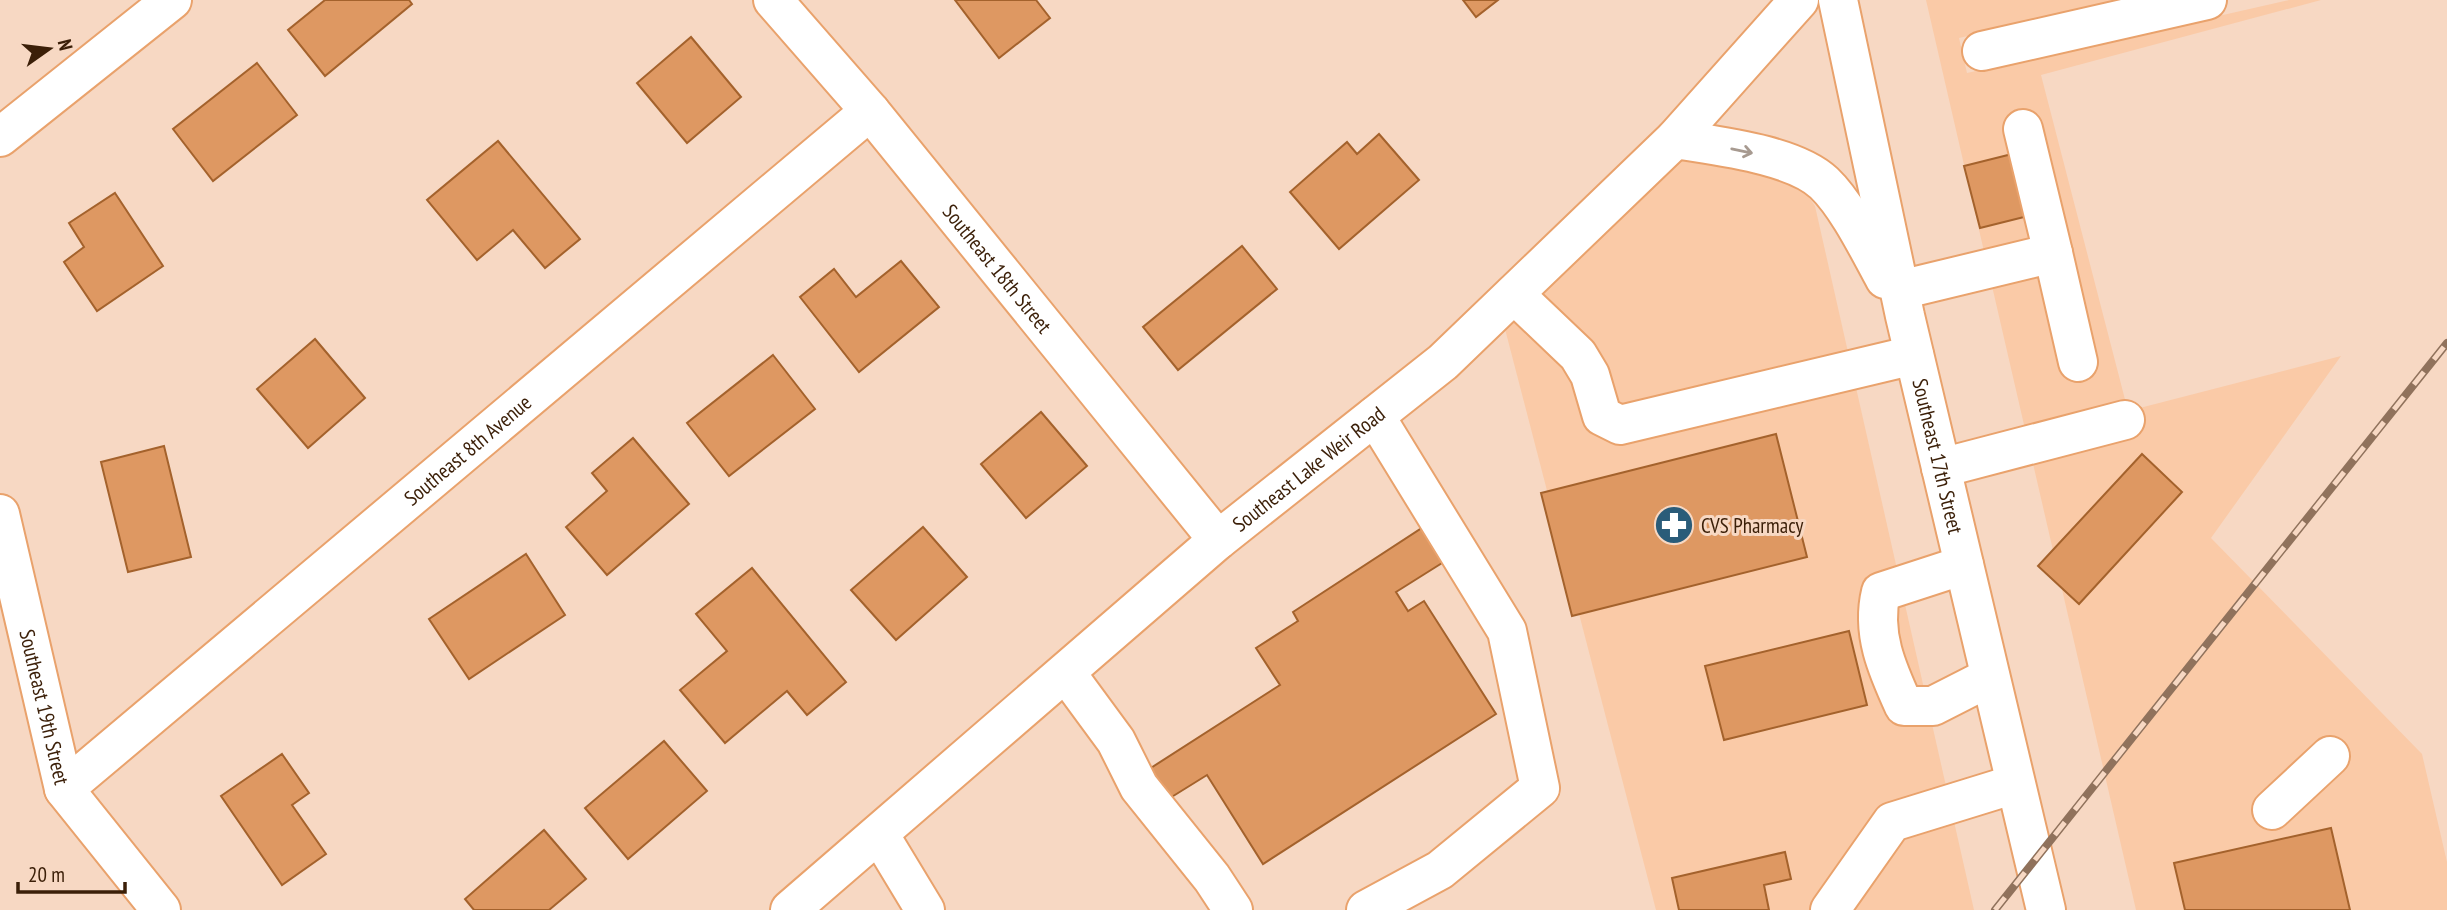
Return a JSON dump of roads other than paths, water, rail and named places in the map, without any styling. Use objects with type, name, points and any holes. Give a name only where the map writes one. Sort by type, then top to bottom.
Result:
[{"type":"street","points":[[0,137],[172,0]]},
{"type":"street","name":"Southeast 18th Street","points":[[773,0],[870,111],[1218,540]]},
{"type":"street","name":"Southeast Lake Weir Road","points":[[790,910],[1218,540],[1443,362],[1675,139],[1799,0]]},
{"type":"street","name":"Southeast 17th Street","points":[[1838,0],[1902,303],[2046,910]]},
{"type":"street","points":[[1982,51],[2207,0]]},
{"type":"street","name":"Southeast 8th Avenue","points":[[64,789],[870,111]]},
{"type":"street","points":[[2023,130],[2078,362]]},
{"type":"street","points":[[1675,139],[1786,161],[1823,182],[1855,225],[1902,303],[2053,253]]},
{"type":"street","points":[[1514,294],[1578,355],[1590,375],[1602,416],[1620,425],[1914,355]]},
{"type":"street","points":[[1366,910],[1440,870],[1540,788],[1507,631],[1375,416]]},
{"type":"street","points":[[1941,468],[2125,420]]},
{"type":"street","name":"Southeast 19th Street","points":[[0,514],[64,789],[161,910]]},
{"type":"street","points":[[1964,565],[1881,592],[1876,611],[1883,660],[1904,705],[1933,706],[1990,677]]},
{"type":"street","points":[[1066,673],[1116,741],[1139,787],[1212,878],[1233,910]]},
{"type":"street","points":[[2272,810],[2330,756]]},
{"type":"street","points":[[1830,910],[1892,822],[2015,783]]},
{"type":"street","points":[[879,834],[925,910]]},
{"type":"railway","points":[[1995,910],[2447,343]]},
{"type":"place","name":"CVS Pharmacy","points":[[1674,525]]}]
